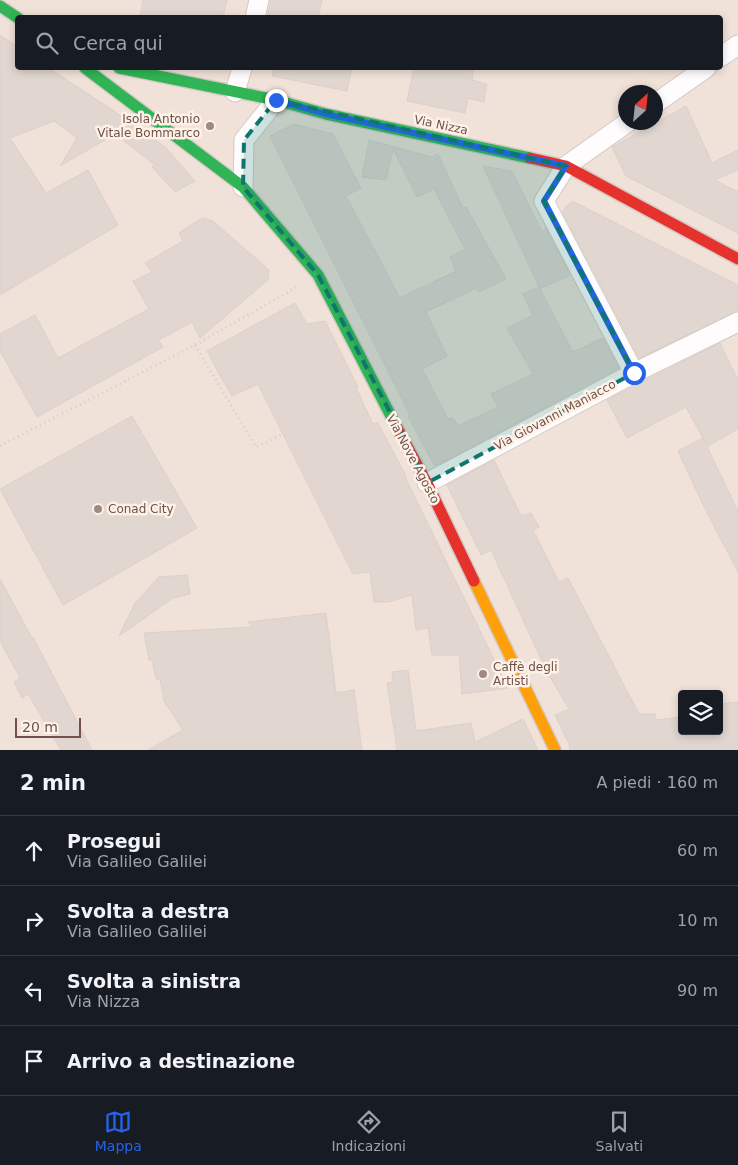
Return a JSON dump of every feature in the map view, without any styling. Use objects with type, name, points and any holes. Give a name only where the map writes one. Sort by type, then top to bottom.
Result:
[{"type":"main road","points":[[0,6],[15,16]]},
{"type":"main road","name":"Via Nove Agosto","points":[[88,70],[243,187],[318,275],[427,483],[555,750]]},
{"type":"main road","name":"Via Nizza","points":[[129,70],[276,100],[326,114],[566,166],[738,259]]},
{"type":"street","points":[[256,15],[259,0]]},
{"type":"street","points":[[723,55],[738,45]]},
{"type":"street","points":[[235,92],[241,70]]},
{"type":"street","points":[[663,98],[703,70]]},
{"type":"street","points":[[243,187],[244,140],[276,100]]},
{"type":"street","points":[[618,129],[566,166],[544,201],[634,373]]},
{"type":"street","name":"Via Giovanni Maniacco","points":[[427,483],[634,373],[738,322]]},
{"type":"path","points":[[0,446],[195,345],[318,275]]},
{"type":"path","points":[[195,345],[256,447],[281,435]]},
{"type":"highlighted area","points":[[276,100],[566,166],[544,201],[634,373],[427,483],[318,275],[243,187],[244,140]]},
{"type":"shaded area","points":[[0,0],[738,0],[738,750],[0,750]]},
{"type":"building","points":[[143,0],[227,0],[224,15],[140,15]]},
{"type":"building","points":[[271,0],[322,0],[319,15],[268,15]]},
{"type":"building","points":[[0,35],[15,45],[15,70],[52,70],[141,129],[166,148],[195,181],[175,192],[152,167],[155,165],[115,134],[60,166],[77,138],[54,121],[10,138],[46,193],[88,170],[118,225],[0,295]]},
{"type":"building","points":[[273,70],[352,70],[347,91],[272,76]]},
{"type":"building","points":[[414,70],[474,70],[472,80],[487,84],[484,102],[468,98],[465,113],[407,101]]},
{"type":"building","points":[[686,106],[712,163],[738,150],[738,170],[715,180],[738,192],[738,233],[626,176],[612,147],[643,130],[663,130],[663,119]]},
{"type":"building","points":[[294,124],[333,134],[361,188],[346,196],[400,298],[456,271],[450,257],[465,249],[434,189],[417,197],[393,149],[386,180],[362,177],[369,140],[432,157],[438,154],[463,208],[466,207],[506,279],[478,292],[476,288],[426,312],[447,356],[422,369],[448,419],[453,418],[458,426],[498,407],[491,394],[533,374],[507,328],[533,315],[523,294],[539,287],[483,166],[512,171],[542,232],[546,228],[570,275],[540,289],[573,352],[603,338],[619,368],[434,465],[270,136]]},
{"type":"building","points":[[572,201],[738,285],[738,311],[639,358],[562,211]]},
{"type":"building","points":[[202,218],[213,221],[269,270],[268,280],[200,338],[192,322],[159,340],[163,347],[37,417],[0,351],[0,334],[35,315],[58,358],[149,309],[133,281],[152,272],[145,263],[183,241],[179,233]]},
{"type":"building","points":[[295,303],[307,324],[325,321],[358,387],[356,388],[373,424],[378,423],[407,478],[508,688],[462,694],[459,655],[432,655],[428,628],[416,630],[412,595],[388,602],[374,602],[370,572],[353,574],[258,384],[232,396],[219,374],[207,351]]},
{"type":"building","points":[[720,343],[738,380],[738,429],[708,446],[686,407],[627,438],[607,400]]},
{"type":"building","name":"Conad City","points":[[132,416],[197,528],[63,605],[0,489]]},
{"type":"building","points":[[703,438],[738,511],[738,572],[704,507],[678,451]]},
{"type":"building","points":[[494,460],[521,516],[531,513],[539,527],[533,530],[559,582],[568,578],[639,714],[655,714],[655,720],[678,717],[678,735],[723,735],[723,704],[738,702],[738,750],[570,750],[555,715],[569,709],[546,670],[491,550],[481,555],[447,485]]},
{"type":"building","points":[[187,575],[190,594],[173,598],[119,636],[135,603],[159,577]]},
{"type":"building","points":[[0,579],[33,637],[92,750],[61,750],[28,694],[22,698],[14,682],[20,678],[0,641]]},
{"type":"building","points":[[326,613],[336,693],[354,690],[362,750],[148,750],[183,730],[164,701],[160,679],[156,679],[152,660],[149,660],[144,633],[253,627],[248,622]]},
{"type":"building","points":[[408,670],[416,731],[471,723],[475,742],[523,719],[538,750],[397,750],[387,683],[393,682],[392,672]]},
{"type":"traffic: fast","points":[[0,6],[15,16]]},
{"type":"traffic: fast","points":[[88,70],[243,187],[318,275],[394,422]]},
{"type":"traffic: fast","points":[[129,70],[276,100],[326,114],[530,158]]},
{"type":"traffic: slow","points":[[474,581],[555,750]]},
{"type":"traffic: jam","points":[[530,158],[566,166],[738,259]]},
{"type":"traffic: jam","points":[[394,422],[427,483],[474,581]]},
{"type":"place","name":"Isola Antonio Vitale Bommarco","points":[[210,126]]},
{"type":"place","name":"Conad City","points":[[98,509]]},
{"type":"place","name":"Caffè degli Artisti","points":[[483,674]]},
{"type":"route","points":[[276,100],[326,114],[566,166],[544,201],[634,373]]}]
